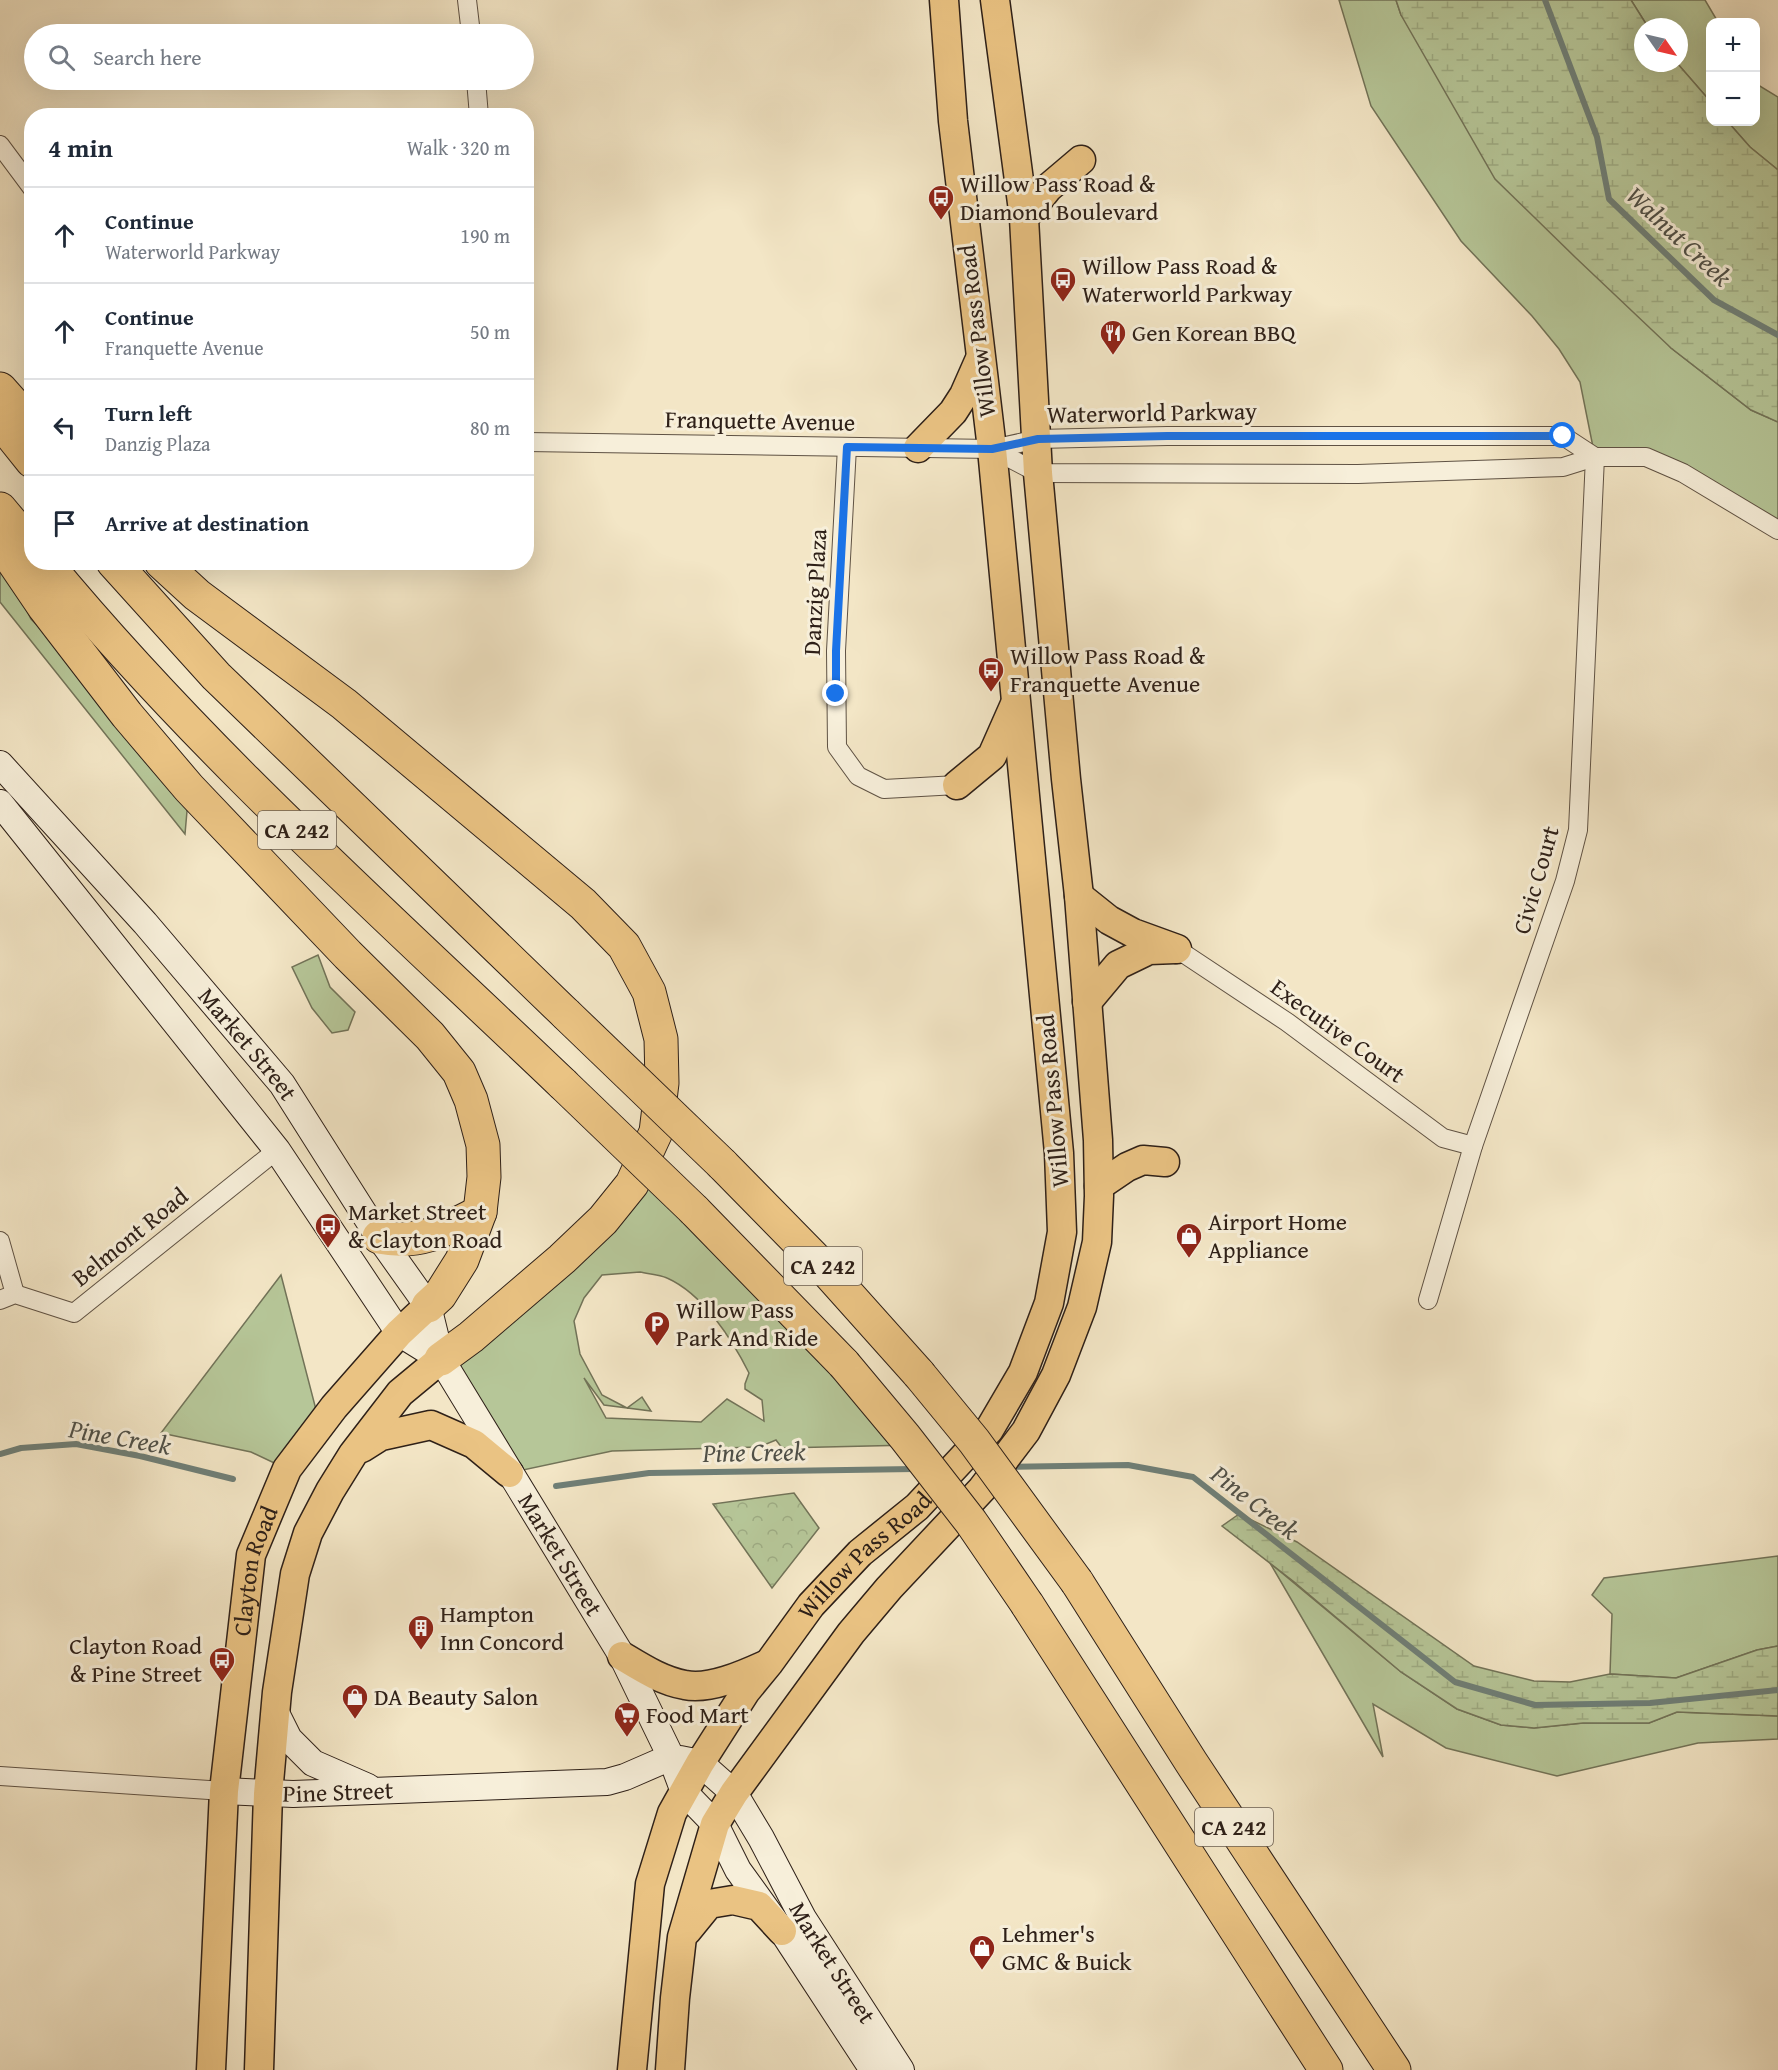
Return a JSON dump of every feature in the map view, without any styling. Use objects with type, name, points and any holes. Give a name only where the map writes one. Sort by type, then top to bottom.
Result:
[{"type":"highway","points":[[0,389],[24,416]]},
{"type":"highway","points":[[0,421],[24,451]]},
{"type":"highway","points":[[0,508],[24,536]]},
{"type":"highway","points":[[0,542],[44,607],[127,715],[189,788],[348,955],[430,1036],[459,1072],[471,1100],[483,1145],[484,1177],[480,1212],[462,1260],[440,1295],[428,1306]]},
{"type":"highway","name":"CA 242","points":[[52,570],[180,715],[259,794],[694,1210],[844,1364],[971,1522],[1326,2070]]},
{"type":"highway","name":"CA 242","points":[[120,570],[216,676],[722,1164],[826,1270],[919,1374],[974,1441],[1077,1582],[1191,1762],[1394,2070]]},
{"type":"highway","points":[[169,570],[197,595],[344,704],[584,904],[624,946],[649,992],[661,1039],[662,1083],[656,1132],[632,1184],[603,1220],[562,1259],[471,1337],[441,1359]]},
{"type":"highway","points":[[379,1237],[421,1238],[442,1232],[480,1212]]},
{"type":"main road","name":"Willow Pass Road","points":[[632,2070],[651,1884],[672,1813],[700,1763],[746,1691],[770,1663],[811,1605],[860,1553],[917,1507],[989,1430],[1023,1372],[1049,1303],[1062,1232],[1059,1152],[992,449],[953,121],[944,0]]},
{"type":"main road","name":"Willow Pass Road","points":[[670,2070],[682,1937],[716,1824],[734,1793],[851,1633],[889,1588],[990,1480],[1026,1431],[1056,1375],[1082,1307],[1097,1242],[1098,1140],[1079,896],[1038,473],[1038,439],[1024,218],[995,0]]},
{"type":"main road","points":[[1024,218],[1048,188],[1081,160]]},
{"type":"main road","points":[[918,448],[939,428],[964,395],[980,359]]},
{"type":"main road","points":[[957,785],[992,756],[1016,702]]},
{"type":"main road","points":[[1079,896],[1109,920],[1133,933],[1177,949]]},
{"type":"main road","points":[[1087,1002],[1118,965],[1149,950],[1177,949]]},
{"type":"main road","points":[[1099,1186],[1127,1167],[1143,1160],[1165,1162]]},
{"type":"main road","name":"Clayton Road","points":[[211,2070],[224,1791],[250,1555],[287,1468],[334,1407],[399,1333],[428,1306]]},
{"type":"main road","name":"Clayton Road","points":[[259,2070],[268,1794],[275,1711],[295,1574],[308,1533],[353,1454],[400,1393],[441,1359]]},
{"type":"main road","points":[[353,1454],[381,1436],[431,1425],[474,1444],[509,1473]]},
{"type":"main road","points":[[622,1656],[652,1674],[687,1686],[736,1678],[770,1663]]},
{"type":"main road","points":[[682,1937],[709,1904],[733,1900],[759,1906],[782,1931]]},
{"type":"street","points":[[467,0],[470,24]]},
{"type":"street","points":[[1002,46],[1011,0]]},
{"type":"street","points":[[477,90],[478,108]]},
{"type":"street","points":[[0,145],[24,177]]},
{"type":"street","name":"Waterworld Parkway","points":[[992,449],[1038,439],[1344,434],[1563,436],[1595,457]]},
{"type":"street","name":"Franquette Avenue","points":[[534,441],[992,449]]},
{"type":"street","name":"Danzig Plaza","points":[[847,447],[836,651],[837,747],[858,776],[884,789],[957,785]]},
{"type":"street","points":[[992,449],[1038,473],[1370,473],[1563,467],[1595,457],[1647,457],[1683,472],[1778,530]]},
{"type":"street","name":"Civic Court","points":[[1428,1300],[1473,1146],[1565,881],[1578,830],[1595,457]]},
{"type":"street","name":"Market Street","points":[[0,764],[145,923],[282,1084],[379,1237],[428,1306],[441,1359],[622,1656],[671,1757],[684,1792],[716,1824],[738,1870],[782,1931],[873,2070]]},
{"type":"street","name":"Market Street","points":[[0,803],[277,1150],[399,1333],[441,1359]]},
{"type":"street","name":"Executive Court","points":[[1177,949],[1287,1022],[1443,1137],[1473,1146]]},
{"type":"street","name":"Belmont Road","points":[[8,1297],[74,1313],[277,1150]]},
{"type":"street","points":[[0,1242],[8,1297]]},
{"type":"street","points":[[275,1711],[289,1739],[313,1763],[379,1791]]},
{"type":"street","name":"Market Street","points":[[671,1757],[700,1763],[734,1793],[761,1838],[803,1918],[900,2070]]},
{"type":"street","name":"Pine Street","points":[[0,1776],[268,1794],[379,1791],[607,1782],[625,1777],[671,1757]]},
{"type":"street","points":[[855,2043],[880,2061],[886,2070]]},
{"type":"green space","points":[[1339,0],[1396,0],[1401,15],[1671,348],[1751,410],[1778,422],[1778,530],[1683,473],[1595,457],[1580,382],[1559,349],[1532,316],[1461,241],[1371,106]]},
{"type":"green space","points":[[1396,0],[1631,0],[1642,18],[1634,18],[1634,72],[1685,72],[1706,96],[1706,126],[1732,126],[1750,147],[1778,170],[1778,422],[1751,410],[1671,348],[1495,179],[1401,15]]},
{"type":"green space","points":[[1631,0],[1705,0],[1716,18],[1706,18],[1706,96],[1685,72],[1688,72],[1688,18],[1642,18]]},
{"type":"green space","points":[[1760,86],[1778,97],[1778,170],[1750,147],[1732,126],[1760,126]]},
{"type":"green space","points":[[5,568],[31,619],[127,715],[189,788],[185,834],[0,602],[0,573]]},
{"type":"green space","points":[[318,955],[330,987],[355,1012],[348,1030],[332,1033],[312,1008],[292,967]]},
{"type":"green space","points":[[642,1160],[911,1445],[782,1448],[776,1440],[759,1447],[612,1451],[509,1473],[441,1359]],"holes":[[[640,1272],[664,1277],[680,1285],[693,1295],[715,1319],[749,1373],[745,1389],[762,1400],[764,1421],[727,1399],[701,1422],[606,1418],[584,1378],[604,1405],[627,1408],[602,1395],[580,1354],[574,1321],[584,1298],[602,1275]]]},
{"type":"green space","points":[[281,1275],[320,1425],[287,1469],[251,1452],[161,1433]]},
{"type":"green space","points":[[642,1397],[651,1411],[627,1408]]},
{"type":"green space","points":[[794,1493],[819,1528],[772,1588],[713,1504]]},
{"type":"green space","points":[[1239,1514],[1297,1542],[1474,1666],[1534,1681],[1570,1682],[1610,1674],[1676,1678],[1757,1650],[1778,1646],[1778,1716],[1677,1712],[1649,1723],[1583,1723],[1534,1728],[1501,1725],[1457,1709],[1401,1672],[1293,1581],[1222,1526]]},
{"type":"green space","points":[[1778,1556],[1778,1646],[1757,1650],[1676,1678],[1610,1674],[1612,1614],[1592,1595],[1604,1578]]},
{"type":"green space","points":[[1270,1563],[1401,1672],[1457,1709],[1501,1725],[1534,1728],[1583,1723],[1649,1723],[1677,1712],[1778,1716],[1778,1739],[1698,1743],[1557,1776],[1446,1748],[1373,1704],[1383,1757]]},
{"type":"waterway","name":"Walnut Creek","points":[[1545,0],[1597,137],[1609,199],[1714,300],[1778,335]]},
{"type":"waterway","name":"Pine Creek","points":[[0,1454],[21,1448],[76,1444],[140,1456],[233,1479]]},
{"type":"waterway","name":"Pine Creek","points":[[1008,1467],[1128,1465],[1193,1477],[1455,1682],[1535,1705],[1650,1703],[1778,1690]]},
{"type":"waterway","name":"Pine Creek","points":[[556,1486],[649,1473],[914,1469]]},
{"type":"place","name":"Willow Pass Road & Diamond Boulevard","points":[[941,221]]},
{"type":"place","name":"Willow Pass Road & Waterworld Parkway","points":[[1063,303]]},
{"type":"place","name":"Gen Korean BBQ","points":[[1113,356]]},
{"type":"place","name":"Willow Pass Road & Franquette Avenue","points":[[991,693]]},
{"type":"place","name":"Market Street & Clayton Road","points":[[328,1249]]},
{"type":"place","name":"Airport Home Appliance","points":[[1189,1259]]},
{"type":"place","name":"Willow Pass Park And Ride","points":[[657,1347]]},
{"type":"place","name":"Hampton Inn Concord","points":[[421,1651]]},
{"type":"place","name":"Clayton Road & Pine Street","points":[[222,1683]]},
{"type":"place","name":"DA Beauty Salon","points":[[355,1720]]},
{"type":"place","name":"Food Mart","points":[[627,1738]]},
{"type":"place","name":"Lehmer's GMC & Buick","points":[[982,1971]]},
{"type":"route","points":[[836,694],[836,651],[847,447],[992,449],[1038,439],[1167,436],[1344,434],[1563,436]]}]
